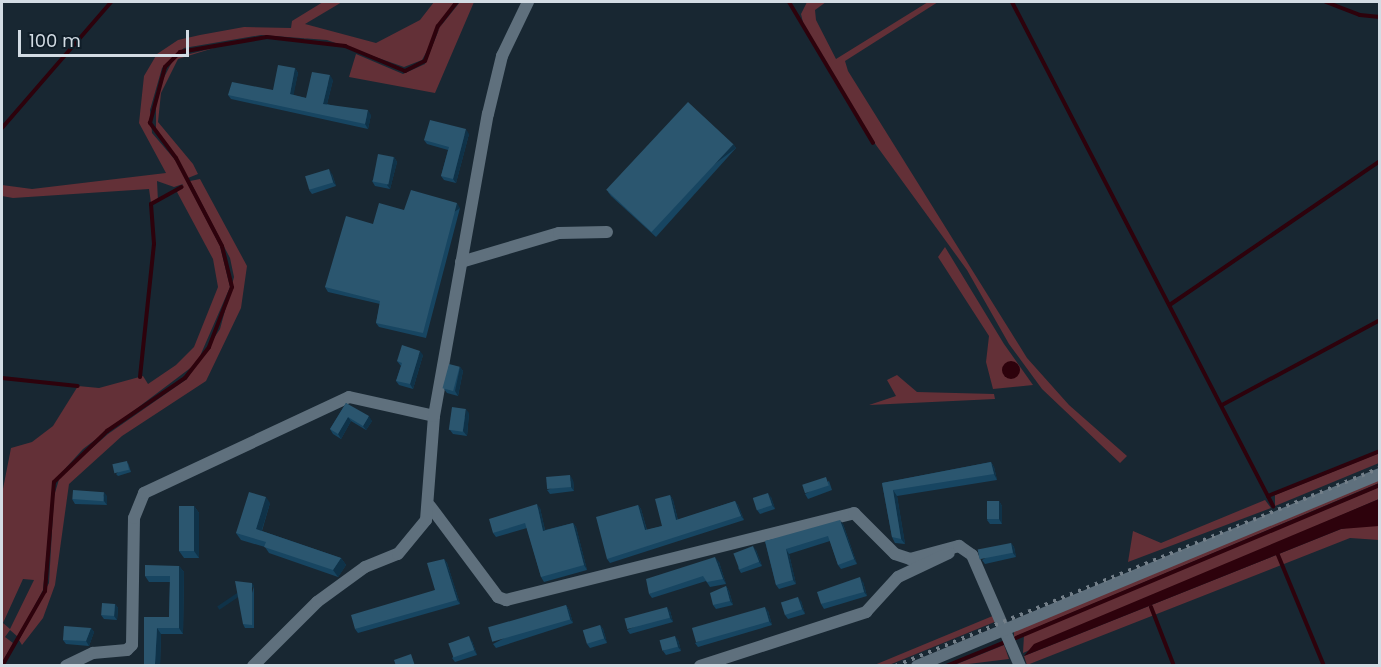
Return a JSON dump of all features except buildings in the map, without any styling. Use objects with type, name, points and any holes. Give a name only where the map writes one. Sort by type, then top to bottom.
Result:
[{"type":"street","points":[[253,666],[317,602],[365,567],[398,554],[430,506],[434,416],[461,262],[502,56],[528,2]]},
{"type":"street","points":[[461,262],[559,233],[607,232]]},
{"type":"street","points":[[66,666],[93,652],[127,650],[132,645],[134,519],[144,493],[349,397],[434,416]]},
{"type":"street","points":[[917,666],[1380,474]]},
{"type":"street","points":[[430,506],[498,597],[506,600],[602,580],[842,513],[854,513],[895,554],[910,559],[959,546]]},
{"type":"street","points":[[959,546],[980,568],[1020,666]]},
{"type":"street","points":[[700,666],[866,612],[898,577],[959,546]]},
{"type":"shaded area","points":[[323,2],[342,2],[305,24],[376,43],[420,20],[434,2],[454,2],[422,60],[404,67],[327,40],[261,35],[184,48],[162,68],[150,110],[152,133],[176,161],[220,246],[230,287],[197,363],[83,449],[54,481],[43,590],[18,637],[10,630],[5,637],[13,643],[2,663],[2,494],[11,448],[32,442],[53,426],[78,386],[99,388],[143,376],[148,384],[176,365],[194,347],[218,287],[213,259],[177,192],[183,184],[174,187],[157,181],[158,201],[151,203],[149,189],[13,198],[2,196],[2,185],[32,189],[166,173],[139,123],[144,76],[157,54],[178,40],[244,27],[291,28],[292,21]],"holes":[[[23,579],[34,580],[10,629],[3,623]]]},
{"type":"shaded area","points":[[460,2],[474,2],[435,93],[349,77],[356,54],[403,74],[425,64],[440,27]]},
{"type":"shaded area","points":[[807,2],[826,2],[815,10],[816,20],[836,59],[928,2],[938,2],[845,61],[848,71],[1027,358],[1069,405],[1127,456],[1120,463],[1042,389],[1009,344],[967,270],[876,145],[805,31],[801,14]]},
{"type":"shaded area","points":[[217,47],[178,59],[161,93],[158,122],[193,164],[198,174],[188,178],[156,131],[156,93],[174,58]]},
{"type":"shaded area","points":[[200,179],[247,266],[241,308],[206,381],[122,436],[69,484],[55,585],[43,618],[22,645],[19,640],[49,583],[54,496],[60,476],[108,434],[187,379],[220,329],[234,277],[230,258],[190,181]]},
{"type":"shaded area","points":[[945,247],[1004,344],[1033,385],[993,389],[986,362],[989,336],[938,257]]},
{"type":"shaded area","points":[[1011,361],[1017,364],[1020,370],[1017,376],[1011,379],[1005,376],[1002,370],[1005,364]]},
{"type":"shaded area","points":[[897,375],[917,392],[994,394],[995,399],[869,405],[896,396],[887,380]]},
{"type":"shaded area","points":[[1379,453],[1379,463],[1275,506],[1275,495]]},
{"type":"shaded area","points":[[1379,478],[1379,483],[1014,637],[1014,630]]},
{"type":"shaded area","points":[[1379,487],[1379,499],[1023,653],[1024,635]]},
{"type":"shaded area","points":[[1379,499],[1379,526],[1341,529],[1024,656],[1034,644]]},
{"type":"shaded area","points":[[1265,500],[1271,508],[1128,562],[1133,531],[1161,543]]},
{"type":"shaded area","points":[[1369,523],[1379,526],[1379,540],[1350,538],[1027,665],[1024,656],[1341,529]]},
{"type":"shaded area","points":[[995,615],[997,621],[889,665],[872,666]]},
{"type":"shaded area","points":[[1004,645],[1009,659],[952,666]]},
{"type":"waterway","points":[[2,128],[111,2]]},
{"type":"waterway","points":[[2,666],[45,591],[54,482],[107,431],[185,378],[209,347],[232,287],[222,246],[176,158],[150,123],[165,67],[180,52],[267,37],[345,46],[405,71],[425,61],[438,26],[457,2]]},
{"type":"waterway","points":[[789,2],[873,143]]},
{"type":"waterway","points":[[1012,2],[1273,506]]},
{"type":"waterway","points":[[1326,2],[1360,15],[1380,17]]},
{"type":"waterway","points":[[1171,304],[1380,161]]},
{"type":"waterway","points":[[140,377],[154,244],[151,204],[182,187]]},
{"type":"waterway","points":[[1222,405],[1380,320]]},
{"type":"waterway","points":[[2,378],[78,386]]},
{"type":"waterway","points":[[1268,496],[1380,451]]},
{"type":"waterway","points":[[1016,638],[1380,485]]},
{"type":"waterway","points":[[1278,555],[1324,666]]},
{"type":"waterway","points":[[1151,607],[1174,666]]},
{"type":"waterway","points":[[946,666],[1003,643]]},
{"type":"railway","points":[[895,666],[1380,468]]}]
